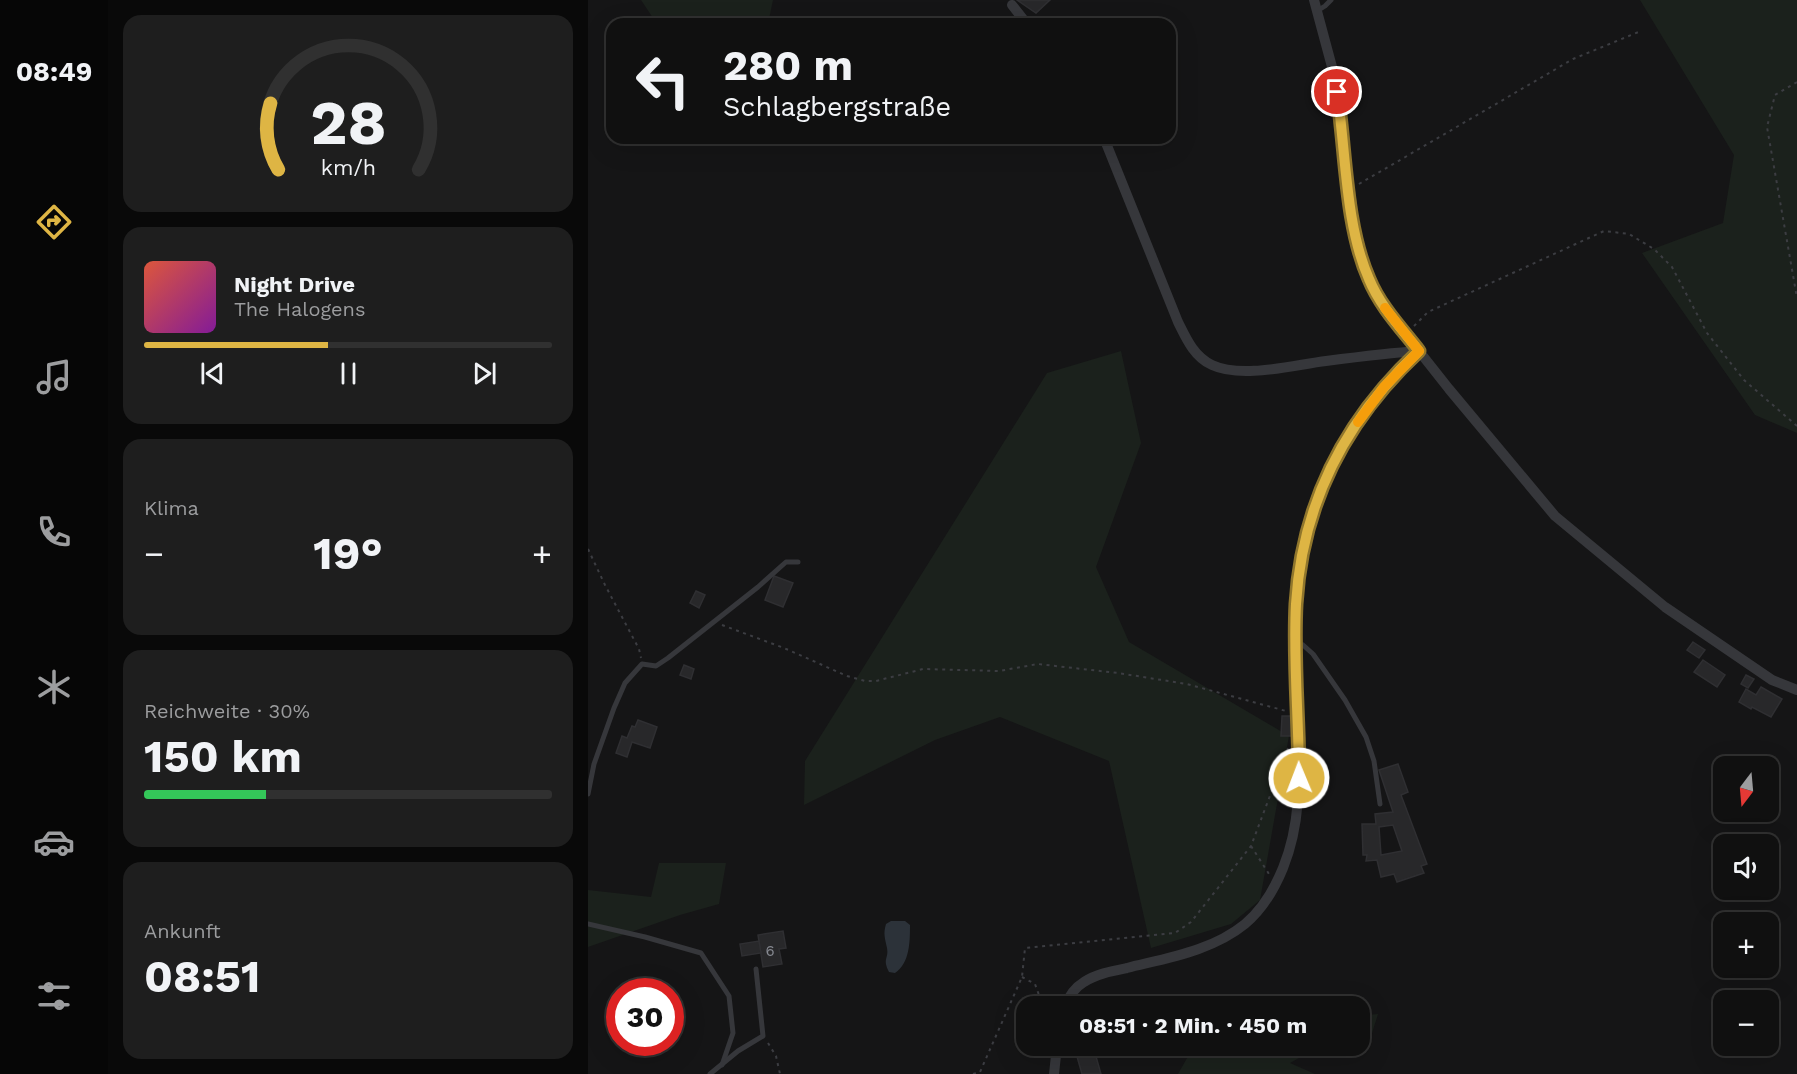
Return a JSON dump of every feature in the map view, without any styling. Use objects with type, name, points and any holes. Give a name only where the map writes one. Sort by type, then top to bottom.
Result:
[{"type":"street","points":[[1012,5],[1022,18]]},
{"type":"street","points":[[1316,5],[1335,78],[1357,243],[1369,280],[1385,308],[1555,516],[1665,607],[1772,680],[1797,690]]},
{"type":"street","points":[[1106,144],[1178,322],[1192,347],[1203,360],[1219,368],[1245,371],[1419,351]]},
{"type":"street","points":[[1070,996],[1077,986],[1094,977],[1194,950],[1220,940],[1245,924],[1266,903],[1290,850],[1296,821],[1299,778],[1296,605],[1301,561],[1310,518],[1332,464],[1364,414],[1384,387],[1419,351]]},
{"type":"street","points":[[1054,1074],[1055,1056]]},
{"type":"lane","points":[[1316,5],[1325,6],[1331,0]]},
{"type":"lane","points":[[588,794],[594,764],[614,708],[625,683],[642,664],[656,666],[758,587],[786,562],[798,562]]},
{"type":"lane","points":[[1296,643],[1303,645],[1312,654],[1359,722],[1371,750],[1380,804]]},
{"type":"lane","points":[[588,924],[701,953],[729,996],[733,1033],[722,1065]]},
{"type":"lane","points":[[710,1074],[738,1051],[763,1036],[756,969]]},
{"type":"path","points":[[1349,190],[1573,59],[1641,31]]},
{"type":"path","points":[[1797,82],[1775,95],[1767,127],[1797,298]]},
{"type":"path","points":[[1406,334],[1428,312],[1594,235],[1604,231],[1629,234],[1654,249],[1672,267],[1707,333],[1744,380],[1797,426]]},
{"type":"path","points":[[588,549],[639,649],[642,664]]},
{"type":"path","points":[[713,622],[794,652],[847,676],[865,681],[876,681],[923,669],[999,671],[1038,664],[1187,684],[1278,708],[1291,713],[1298,720]]},
{"type":"path","points":[[973,1074],[980,1072],[1022,977],[1025,948],[1175,933],[1191,922],[1251,846],[1290,741]]},
{"type":"path","points":[[1251,846],[1276,884]]},
{"type":"path","points":[[1022,977],[1035,984],[1039,996]]},
{"type":"path","points":[[763,1036],[776,1056],[780,1074]]},
{"type":"shaded area","points":[[641,0],[773,0],[769,18],[653,18]]},
{"type":"shaded area","points":[[1640,0],[1797,0],[1797,433],[1755,415],[1642,253],[1723,223],[1734,155]]},
{"type":"shaded area","points":[[1121,351],[1141,443],[1096,567],[1129,642],[1289,736],[1260,900],[1231,924],[1151,948],[1109,761],[1000,717],[935,740],[804,805],[805,761],[1047,373]]},
{"type":"shaded area","points":[[659,863],[726,863],[719,904],[588,947],[588,890],[651,897]]},
{"type":"shaded area","points":[[891,921],[905,921],[910,925],[906,958],[904,964],[895,973],[889,972],[886,964],[885,931],[886,924]]},
{"type":"shaded area","points":[[1378,1014],[1370,1040],[1370,1015]]},
{"type":"shaded area","points":[[1188,1056],[1302,1056],[1290,1063],[1315,1074],[1178,1074]]},
{"type":"building","points":[[1017,0],[1050,0],[1036,13]]},
{"type":"building","points":[[774,576],[793,583],[783,607],[765,600]]},
{"type":"building","points":[[696,591],[705,595],[699,608],[690,603]]},
{"type":"building","points":[[1693,642],[1705,650],[1699,658],[1687,650]]},
{"type":"building","points":[[1703,660],[1725,675],[1717,687],[1694,672]]},
{"type":"building","points":[[684,665],[694,669],[691,679],[680,675]]},
{"type":"building","points":[[1746,675],[1754,679],[1748,688],[1741,684]]},
{"type":"building","points":[[1761,687],[1782,699],[1771,717],[1739,702],[1746,689],[1756,695]]},
{"type":"building","points":[[1282,716],[1292,716],[1292,736],[1281,736]]},
{"type":"building","points":[[638,720],[657,727],[650,748],[632,742],[627,757],[616,753],[622,736],[627,738],[632,726],[635,727]]},
{"type":"building","points":[[1398,764],[1408,792],[1401,795],[1427,864],[1421,866],[1424,873],[1397,882],[1394,874],[1381,877],[1377,860],[1366,861],[1367,855],[1363,855],[1362,824],[1376,824],[1375,814],[1393,812],[1379,770]],"holes":[[[1393,825],[1402,851],[1381,855],[1379,827]]]},
{"type":"building","points":[[783,931],[786,948],[779,949],[782,964],[763,967],[758,935]]},
{"type":"building","points":[[759,941],[761,953],[742,956],[740,944]]},
{"type":"building","points":[[1077,1056],[1096,1056],[1101,1074],[1082,1074]]},
{"type":"slow traffic","points":[[1358,422],[1384,387],[1419,351],[1385,308]]},
{"type":"route","points":[[1299,778],[1296,605],[1301,561],[1310,518],[1316,498],[1332,464],[1355,426],[1384,387],[1419,351],[1385,308],[1362,263],[1353,221],[1337,92]]}]
